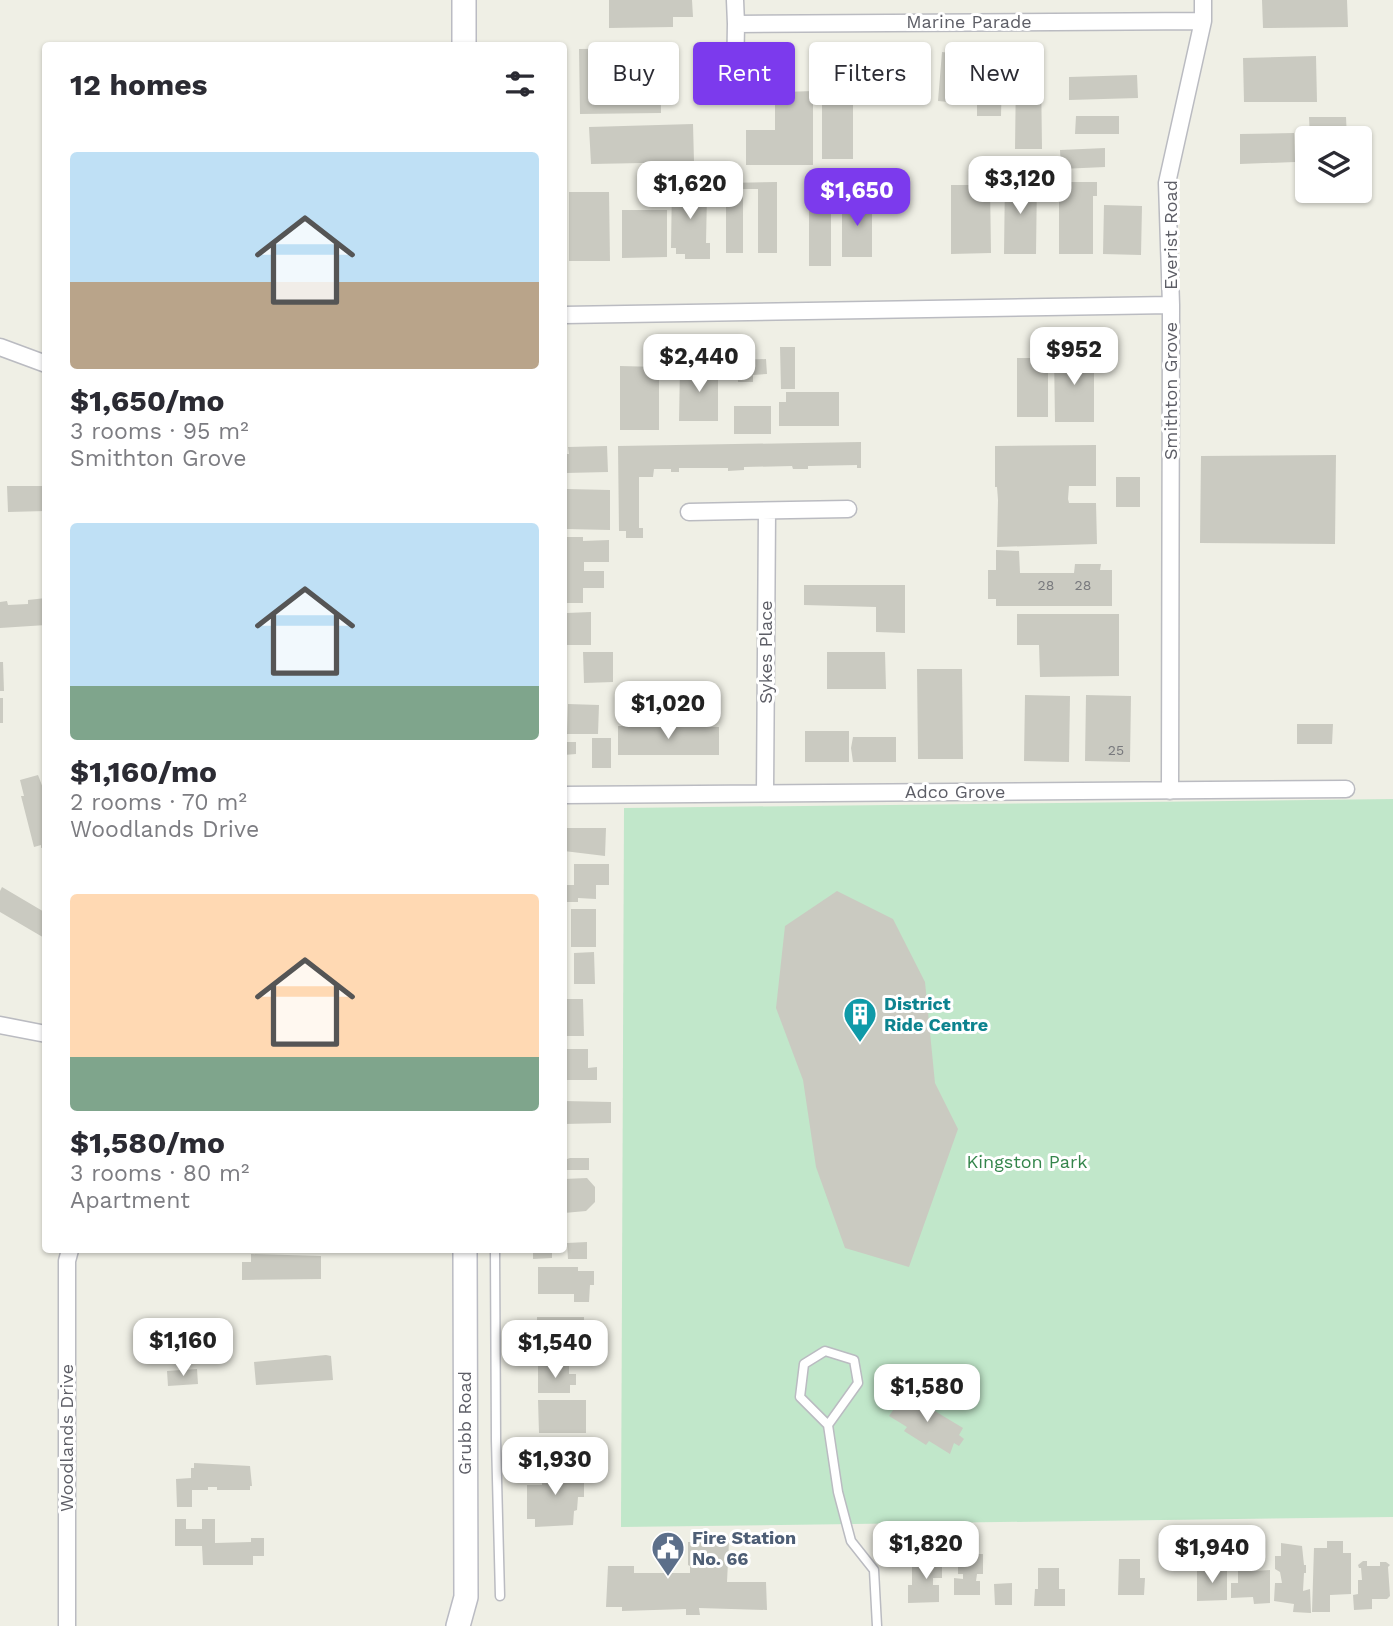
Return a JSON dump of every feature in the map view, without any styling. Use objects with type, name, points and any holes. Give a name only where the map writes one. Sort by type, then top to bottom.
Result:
[{"type":"main road","points":[[464,0],[464,42]]},
{"type":"main road","name":"Grubb Road","points":[[465,1253],[466,1597],[474,1626]]},
{"type":"main road","name":"Grubb Road","points":[[458,1626],[466,1597]]},
{"type":"street","points":[[735,0],[735,42]]},
{"type":"street","name":"Everist Road","points":[[1171,305],[1167,183],[1203,21],[1203,0]]},
{"type":"street","name":"Marine Parade","points":[[736,24],[1203,21]]},
{"type":"street","name":"Smithton Grove","points":[[567,315],[1171,305],[1170,791]]},
{"type":"street","points":[[0,347],[42,363]]},
{"type":"street","points":[[689,512],[848,509]]},
{"type":"street","name":"Sykes Place","points":[[765,793],[767,511]]},
{"type":"street","name":"Adco Grove","points":[[567,795],[1346,789]]},
{"type":"street","points":[[0,1025],[42,1033]]},
{"type":"street","name":"Woodlands Drive","points":[[67,1626],[68,1253]]},
{"type":"lane","name":"Grubb Road","points":[[495,1253],[500,1596]]},
{"type":"lane","points":[[828,1425],[858,1383],[855,1360],[825,1351],[804,1364],[800,1397],[828,1425],[838,1492],[851,1541],[874,1570],[877,1626]]},
{"type":"green space","name":"Kingston Park","points":[[1393,799],[1393,1517],[621,1527],[624,808]]},
{"type":"building","points":[[609,0],[692,0],[693,17],[673,17],[673,27],[609,28]]},
{"type":"building","points":[[1262,0],[1347,0],[1348,27],[1263,28]]},
{"type":"building","points":[[579,49],[588,49],[588,105],[661,105],[661,113],[580,114]]},
{"type":"building","points":[[942,52],[945,52],[945,102],[938,101]]},
{"type":"building","points":[[1316,56],[1317,102],[1244,102],[1243,58]]},
{"type":"building","points":[[1137,75],[1138,98],[1069,100],[1069,77]]},
{"type":"building","points":[[809,91],[809,105],[813,105],[813,165],[746,165],[746,130],[775,130],[775,105],[795,105],[795,92]]},
{"type":"building","points":[[822,105],[853,105],[853,159],[822,159]]},
{"type":"building","points":[[977,105],[1001,105],[1001,116],[977,116]]},
{"type":"building","points":[[1016,105],[1041,105],[1042,149],[1015,149]]},
{"type":"building","points":[[1076,116],[1119,116],[1119,134],[1075,134]]},
{"type":"building","points":[[1309,117],[1346,117],[1346,126],[1309,126]]},
{"type":"building","points":[[693,124],[694,162],[591,164],[589,127]]},
{"type":"building","points":[[1294,133],[1295,162],[1240,164],[1240,134]]},
{"type":"building","points":[[1105,148],[1105,167],[1061,169],[1060,150]]},
{"type":"building","points":[[1005,177],[1037,178],[1036,254],[1004,254]]},
{"type":"building","points":[[777,182],[777,253],[758,253],[758,189],[743,189],[743,253],[726,253],[726,183]]},
{"type":"building","points":[[809,182],[831,182],[831,266],[809,266]]},
{"type":"building","points":[[1059,182],[1097,182],[1097,196],[1093,196],[1093,254],[1059,254]]},
{"type":"building","points":[[702,183],[702,194],[707,194],[706,243],[710,243],[710,259],[685,259],[685,254],[676,254],[676,248],[671,248],[672,184]]},
{"type":"building","points":[[951,185],[990,185],[991,253],[951,254]]},
{"type":"building","points":[[569,192],[609,192],[610,261],[569,261]]},
{"type":"building","points":[[842,198],[872,198],[872,257],[842,257]]},
{"type":"building","points":[[1104,205],[1142,206],[1141,255],[1103,254]]},
{"type":"building","points":[[622,210],[667,210],[667,257],[622,258]]},
{"type":"building","points":[[780,347],[795,347],[795,389],[781,389]]},
{"type":"building","points":[[1094,352],[1094,422],[1055,422],[1054,353]]},
{"type":"building","points":[[1017,358],[1048,358],[1048,417],[1017,417]]},
{"type":"building","points":[[766,359],[767,374],[753,375],[753,382],[738,382],[737,360]]},
{"type":"building","points":[[620,366],[659,367],[659,430],[620,430]]},
{"type":"building","points":[[680,366],[718,366],[718,421],[679,421]]},
{"type":"building","points":[[786,392],[839,392],[839,426],[779,426],[779,402],[786,402]]},
{"type":"building","points":[[734,406],[771,406],[771,434],[734,434]]},
{"type":"building","points":[[861,442],[861,468],[857,468],[857,465],[808,466],[808,469],[793,469],[792,466],[744,467],[744,470],[728,471],[728,468],[679,468],[679,472],[654,469],[653,477],[639,477],[639,528],[643,528],[643,538],[626,538],[626,531],[619,531],[618,446]]},
{"type":"building","points":[[1096,445],[1096,486],[1069,486],[1068,499],[1069,503],[1096,503],[1097,544],[997,547],[995,446]]},
{"type":"building","points":[[607,446],[608,472],[567,473],[568,447]]},
{"type":"building","points":[[1336,455],[1335,544],[1200,543],[1201,456]]},
{"type":"building","points":[[1116,477],[1140,477],[1140,507],[1116,507]]},
{"type":"building","points":[[7,486],[42,486],[42,511],[8,512]]},
{"type":"building","points":[[567,489],[610,490],[610,530],[567,529]]},
{"type":"building","points":[[567,537],[583,537],[583,541],[609,540],[609,562],[584,562],[584,571],[604,571],[604,588],[583,588],[583,603],[567,603]]},
{"type":"building","points":[[996,550],[1019,551],[1020,573],[1074,573],[1075,564],[1101,564],[1100,570],[1112,570],[1112,606],[996,606],[996,599],[988,599],[988,570],[996,570]]},
{"type":"building","points":[[804,585],[905,585],[905,633],[876,632],[876,607],[804,605]]},
{"type":"building","points":[[42,598],[42,625],[0,628],[0,602],[7,601],[8,605],[28,604],[28,600]]},
{"type":"building","points":[[591,612],[591,645],[567,645],[567,613]]},
{"type":"building","points":[[1017,614],[1119,614],[1119,676],[1040,677],[1039,645],[1017,645]]},
{"type":"building","points":[[583,652],[613,652],[613,682],[584,683]]},
{"type":"building","points":[[827,652],[885,652],[886,689],[827,689]]},
{"type":"building","points":[[0,662],[3,662],[4,691],[0,691]]},
{"type":"building","points":[[917,669],[962,669],[963,759],[918,759]]},
{"type":"building","points":[[1025,695],[1070,696],[1069,762],[1024,761]]},
{"type":"building","points":[[1086,695],[1131,696],[1130,762],[1085,761]]},
{"type":"building","points":[[0,698],[3,698],[3,723],[0,723]]},
{"type":"building","points":[[568,704],[599,705],[598,734],[567,734]]},
{"type":"building","points":[[1297,724],[1333,724],[1332,744],[1297,744]]},
{"type":"building","points":[[618,726],[719,727],[719,755],[618,755]]},
{"type":"building","points":[[805,731],[849,731],[849,762],[805,762]]},
{"type":"building","points":[[853,737],[896,737],[896,762],[853,762]]},
{"type":"building","points":[[592,738],[611,738],[611,768],[592,768]]},
{"type":"building","points":[[567,742],[576,742],[576,754],[567,755]]},
{"type":"building","points":[[38,775],[42,786],[42,848],[41,845],[34,847],[21,796],[24,796],[20,780]]},
{"type":"building","points":[[567,828],[606,828],[605,856],[567,851]]},
{"type":"building","points":[[574,864],[609,864],[609,885],[596,885],[596,899],[578,898],[578,902],[567,902],[567,885],[574,885]]},
{"type":"building","points":[[2,887],[42,911],[42,937],[0,912]]},
{"type":"building","name":"District Ride Centre","points":[[837,891],[893,919],[925,982],[935,1083],[958,1129],[909,1267],[845,1248],[816,1167],[803,1080],[776,1008],[785,926]]},
{"type":"building","points":[[571,909],[596,909],[596,947],[571,947]]},
{"type":"building","points":[[594,952],[595,984],[574,984],[574,953]]},
{"type":"building","points":[[567,999],[583,999],[584,1036],[567,1036]]},
{"type":"building","points":[[567,1049],[588,1049],[588,1068],[597,1067],[597,1080],[567,1080]]},
{"type":"building","points":[[567,1101],[611,1102],[611,1123],[567,1124]]},
{"type":"building","points":[[589,1158],[589,1170],[567,1170],[567,1159]]},
{"type":"building","points":[[587,1178],[595,1187],[595,1202],[586,1211],[567,1213],[567,1179]]},
{"type":"building","points":[[587,1242],[587,1259],[568,1259],[567,1243]]},
{"type":"building","points":[[533,1253],[552,1253],[552,1258],[533,1259]]},
{"type":"building","points":[[251,1254],[321,1256],[321,1279],[242,1280],[242,1262],[251,1262]]},
{"type":"building","points":[[538,1267],[578,1267],[578,1271],[594,1271],[594,1285],[590,1285],[589,1302],[574,1302],[574,1294],[538,1294]]},
{"type":"building","points":[[537,1317],[584,1317],[584,1350],[548,1349],[549,1346],[529,1344],[529,1327],[537,1327]]},
{"type":"building","points":[[331,1356],[333,1380],[256,1385],[254,1362]]},
{"type":"building","points":[[538,1366],[569,1366],[569,1374],[576,1374],[576,1385],[570,1385],[570,1393],[538,1393]]},
{"type":"building","points":[[197,1369],[198,1384],[168,1386],[167,1371]]},
{"type":"building","points":[[905,1393],[963,1428],[959,1435],[964,1439],[959,1446],[954,1443],[950,1454],[929,1441],[926,1445],[904,1431],[907,1427],[889,1416]]},
{"type":"building","points":[[538,1400],[586,1400],[586,1433],[539,1433]]},
{"type":"building","points":[[194,1463],[250,1466],[252,1486],[250,1490],[217,1490],[217,1487],[208,1487],[208,1490],[192,1490],[192,1507],[177,1507],[176,1479],[191,1478]]},
{"type":"building","points":[[542,1463],[547,1464],[546,1467],[571,1468],[571,1475],[584,1476],[584,1497],[578,1497],[573,1525],[535,1527],[535,1519],[527,1519],[527,1485],[542,1485]]},
{"type":"building","points":[[175,1519],[186,1519],[186,1529],[202,1529],[202,1519],[215,1519],[215,1543],[251,1542],[251,1538],[264,1538],[264,1556],[253,1556],[253,1565],[203,1565],[202,1546],[175,1546]]},
{"type":"building","points":[[1327,1541],[1343,1541],[1343,1553],[1351,1553],[1351,1594],[1330,1595],[1330,1612],[1312,1612],[1314,1548],[1327,1548]]},
{"type":"building","name":"Fire Station No. 66","points":[[688,1542],[729,1542],[727,1582],[766,1582],[767,1610],[699,1608],[700,1615],[686,1615],[686,1609],[622,1611],[622,1607],[606,1607],[608,1566],[634,1566],[634,1573],[690,1573]]},
{"type":"building","points":[[1281,1543],[1302,1546],[1306,1565],[1303,1591],[1310,1589],[1311,1613],[1293,1612],[1294,1604],[1274,1601],[1275,1583],[1282,1583],[1280,1572],[1275,1569],[1275,1556],[1281,1556]]},
{"type":"building","points":[[932,1553],[942,1553],[942,1578],[933,1578],[933,1585],[939,1585],[939,1602],[908,1603],[908,1585],[912,1585],[912,1562],[932,1562]]},
{"type":"building","points":[[967,1554],[983,1554],[983,1574],[977,1574],[976,1581],[980,1581],[980,1595],[954,1595],[954,1578],[963,1579],[963,1574],[958,1574],[958,1561],[966,1561]]},
{"type":"building","points":[[1119,1559],[1140,1559],[1140,1578],[1145,1578],[1144,1595],[1118,1595]]},
{"type":"building","points":[[1255,1561],[1255,1571],[1270,1570],[1270,1603],[1254,1604],[1253,1597],[1231,1598],[1231,1583],[1238,1583],[1238,1571],[1244,1571],[1243,1562]]},
{"type":"building","points":[[1367,1561],[1367,1566],[1380,1566],[1380,1562],[1390,1565],[1390,1596],[1387,1599],[1372,1599],[1372,1609],[1354,1610],[1353,1595],[1358,1594],[1358,1580],[1362,1580],[1361,1568],[1358,1565]]},
{"type":"building","points":[[1038,1568],[1059,1568],[1059,1589],[1065,1589],[1065,1606],[1034,1606],[1035,1589],[1038,1589]]},
{"type":"building","points":[[1197,1569],[1227,1569],[1227,1600],[1197,1601]]},
{"type":"building","points":[[1012,1583],[1012,1605],[995,1605],[994,1584]]},
{"type":"place","name":"District Ride Centre","points":[[860,1044]]},
{"type":"place","name":"Fire Station No. 66","points":[[668,1578]]}]
